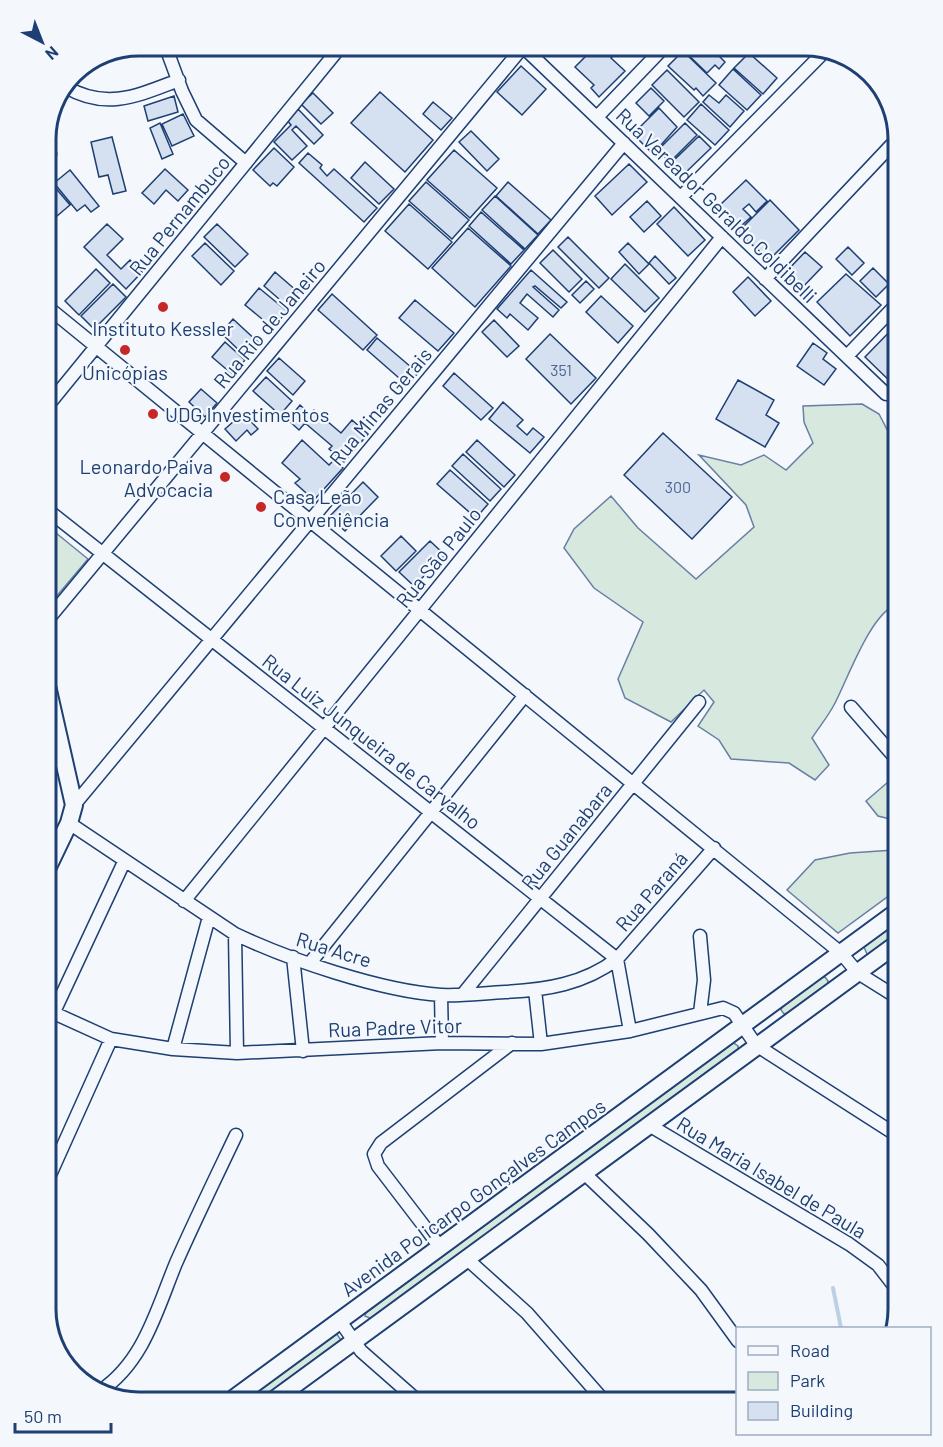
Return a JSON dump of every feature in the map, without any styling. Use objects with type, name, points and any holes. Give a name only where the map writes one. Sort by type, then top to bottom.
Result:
[{"type":"street","points":[[169,56],[196,120],[246,163]]},
{"type":"street","name":"Rua Pernambuco","points":[[56,393],[333,56]]},
{"type":"street","name":"Rua Rio de Janeiro","points":[[56,610],[514,56]]},
{"type":"street","name":"Rua Vereador Geraldo Coldibelli","points":[[533,56],[886,394]]},
{"type":"street","points":[[597,117],[655,56]]},
{"type":"street","points":[[681,197],[819,57]]},
{"type":"street","points":[[72,90],[106,100],[130,99],[179,80]]},
{"type":"street","name":"Rua Minas Gerais","points":[[74,805],[624,143]]},
{"type":"street","points":[[765,279],[888,149]]},
{"type":"street","name":"Rua São Paulo","points":[[184,901],[722,237]]},
{"type":"street","points":[[847,356],[888,313]]},
{"type":"street","points":[[56,314],[841,953],[858,973],[888,992]]},
{"type":"street","name":"Rua Luiz Junqueira de Carvalho","points":[[56,517],[617,958]]},
{"type":"street","points":[[310,963],[525,695]]},
{"type":"street","name":"Rua Guanabara","points":[[463,994],[699,702]]},
{"type":"street","points":[[851,707],[888,749]]},
{"type":"street","points":[[56,726],[74,805],[69,823],[56,850]]},
{"type":"street","name":"Rua Acre","points":[[69,823],[124,862],[235,934],[310,963],[390,986],[441,994],[536,990],[576,981],[600,972],[617,958]]},
{"type":"street","name":"Rua Paraná","points":[[617,958],[714,849]]},
{"type":"street","points":[[56,998],[124,862]]},
{"type":"street","points":[[173,1049],[209,917]]},
{"type":"street","name":"Avenida Policarpo Gonçalves Campos","points":[[244,1391],[888,918]]},
{"type":"street","points":[[235,934],[237,1053]]},
{"type":"street","points":[[700,936],[705,980],[700,1013]]},
{"type":"street","points":[[286,1391],[888,950]]},
{"type":"street","points":[[293,957],[303,1051]]},
{"type":"street","points":[[617,958],[630,1031]]},
{"type":"street","points":[[536,990],[541,1044]]},
{"type":"street","points":[[441,994],[442,1043]]},
{"type":"street","name":"Rua Padre Vitor","points":[[56,1015],[111,1039],[173,1049],[237,1053],[442,1043],[541,1044],[630,1031],[723,1008],[730,1010],[742,1025]]},
{"type":"street","points":[[742,1025],[756,1046],[888,1130]]},
{"type":"street","points":[[56,1161],[111,1039]]},
{"type":"street","points":[[440,1247],[378,1166],[374,1154],[381,1143],[512,1043]]},
{"type":"street","name":"Rua Maria Isabel de Paula","points":[[649,1125],[849,1244],[878,1264],[888,1277]]},
{"type":"street","points":[[106,1385],[127,1365],[148,1336],[176,1264],[236,1135]]},
{"type":"street","points":[[584,1173],[648,1234],[701,1290],[736,1338]]},
{"type":"street","points":[[467,1259],[527,1313],[596,1392]]},
{"type":"street","points":[[340,1321],[362,1351],[407,1391]]},
{"type":"green space","points":[[862,404],[879,414],[888,431],[888,609],[869,632],[833,707],[812,738],[829,765],[815,780],[789,763],[731,759],[719,740],[698,726],[714,702],[704,690],[671,722],[625,698],[618,679],[643,622],[594,588],[564,548],[574,529],[611,496],[638,528],[696,579],[754,527],[746,505],[699,455],[741,465],[764,455],[786,470],[813,443],[804,422],[803,406]]},
{"type":"green space","points":[[56,533],[88,559],[56,597]]},
{"type":"green space","points":[[888,782],[888,818],[878,816],[866,801]]},
{"type":"green space","points":[[888,850],[888,896],[838,933],[787,890],[815,860],[850,853]]},
{"type":"green space","points":[[888,929],[888,941],[871,954],[867,954],[864,947]]},
{"type":"green space","points":[[825,977],[828,981],[827,986],[791,1012],[784,1014],[781,1010],[783,1005],[820,978]]},
{"type":"green space","points":[[732,1042],[738,1046],[738,1049],[372,1319],[365,1316],[366,1313]]},
{"type":"green space","points":[[336,1333],[341,1340],[271,1391],[257,1391]]},
{"type":"building","points":[[586,56],[613,56],[611,58],[625,71],[599,97],[591,88],[594,85],[575,67]]},
{"type":"building","points":[[678,56],[688,56],[716,83],[703,96],[668,66]]},
{"type":"building","points":[[689,56],[719,56],[725,62],[719,69],[715,65],[707,73]]},
{"type":"building","points":[[746,56],[752,56],[777,78],[763,94],[734,68]]},
{"type":"building","points":[[521,66],[546,89],[522,115],[497,92]]},
{"type":"building","points":[[733,69],[761,95],[747,110],[719,85]]},
{"type":"building","points":[[667,70],[699,102],[684,117],[652,85]]},
{"type":"building","points":[[651,88],[664,101],[649,116],[636,103]]},
{"type":"building","points":[[380,92],[433,140],[405,172],[351,123]]},
{"type":"building","points":[[313,93],[333,113],[321,124],[301,104]]},
{"type":"building","points":[[709,95],[719,103],[726,95],[744,111],[730,127],[703,102]]},
{"type":"building","points":[[174,96],[178,112],[148,121],[144,106]]},
{"type":"building","points":[[433,102],[452,118],[441,130],[423,114]]},
{"type":"building","points":[[701,104],[729,130],[715,145],[687,120]]},
{"type":"building","points":[[659,108],[677,127],[653,154],[633,134]]},
{"type":"building","points":[[298,109],[323,135],[314,144],[296,126],[292,130],[307,146],[292,160],[274,142],[291,125],[287,120]]},
{"type":"building","points":[[183,114],[194,136],[172,146],[162,124]]},
{"type":"building","points":[[160,123],[173,154],[162,159],[150,128]]},
{"type":"building","points":[[685,123],[697,135],[670,162],[658,150]]},
{"type":"building","points":[[471,131],[499,159],[487,171],[459,142]]},
{"type":"building","points":[[699,136],[711,148],[683,175],[671,163]]},
{"type":"building","points":[[112,137],[126,191],[113,194],[108,175],[99,177],[91,142]]},
{"type":"building","points":[[274,148],[294,167],[277,186],[273,183],[270,186],[253,170]]},
{"type":"building","points":[[454,150],[497,188],[470,218],[427,180]]},
{"type":"building","points":[[308,153],[322,165],[320,168],[327,176],[334,169],[377,208],[364,222],[299,163]]},
{"type":"building","points":[[365,162],[394,189],[379,204],[351,178]]},
{"type":"building","points":[[629,164],[647,182],[612,215],[595,196]]},
{"type":"building","points":[[165,169],[188,190],[178,201],[166,190],[154,204],[142,193]]},
{"type":"building","points":[[70,170],[99,206],[91,212],[85,205],[77,211],[56,185],[56,181]]},
{"type":"building","points":[[746,180],[767,201],[756,212],[749,204],[743,209],[751,217],[740,227],[719,206]]},
{"type":"building","points":[[426,182],[469,220],[452,239],[409,201]]},
{"type":"building","points":[[508,182],[551,220],[538,234],[496,196]]},
{"type":"building","points":[[56,189],[70,205],[56,215]]},
{"type":"building","points":[[495,196],[538,235],[525,249],[482,210]]},
{"type":"building","points":[[770,200],[799,230],[769,260],[738,232]]},
{"type":"building","points":[[647,201],[661,216],[644,232],[630,217]]},
{"type":"building","points":[[409,204],[452,242],[428,269],[385,231]]},
{"type":"building","points":[[674,207],[705,240],[688,256],[657,224]]},
{"type":"building","points":[[481,212],[524,250],[511,264],[469,226]]},
{"type":"building","points":[[107,224],[123,239],[107,255],[121,269],[130,260],[142,272],[126,289],[84,247]]},
{"type":"building","points":[[217,224],[248,254],[235,267],[204,237]]},
{"type":"building","points":[[468,228],[511,266],[475,307],[432,268]]},
{"type":"building","points":[[568,237],[609,278],[599,288],[558,247]]},
{"type":"building","points":[[205,243],[234,271],[221,285],[192,256]]},
{"type":"building","points":[[628,243],[649,264],[639,274],[619,252]]},
{"type":"building","points":[[848,247],[864,263],[852,275],[836,259]]},
{"type":"building","points":[[553,250],[582,279],[569,292],[540,263]]},
{"type":"building","points":[[805,252],[822,267],[800,290],[784,274]]},
{"type":"building","points":[[655,256],[676,278],[669,284],[649,263]]},
{"type":"building","points":[[625,264],[659,298],[645,312],[611,279]]},
{"type":"building","points":[[873,268],[888,285],[876,297],[860,281]]},
{"type":"building","points":[[96,269],[110,283],[79,315],[65,301]]},
{"type":"building","points":[[531,270],[567,302],[561,308],[535,286],[533,287],[559,310],[553,317],[527,294],[520,303],[538,318],[528,330],[510,314],[507,318],[497,309]]},
{"type":"building","points":[[275,272],[298,292],[286,305],[264,286]]},
{"type":"building","points":[[846,274],[881,305],[850,336],[817,302]]},
{"type":"building","points":[[748,277],[771,301],[755,316],[733,292]]},
{"type":"building","points":[[586,281],[594,289],[580,303],[572,295]]},
{"type":"building","points":[[113,284],[126,297],[94,329],[81,316]]},
{"type":"building","points":[[259,288],[287,311],[273,328],[245,305]]},
{"type":"building","points":[[332,294],[377,335],[363,350],[318,310]]},
{"type":"building","points":[[601,296],[633,326],[618,343],[586,312]]},
{"type":"building","points":[[415,300],[454,333],[438,351],[399,318]]},
{"type":"building","points":[[233,319],[259,343],[246,357],[221,333]]},
{"type":"building","points":[[494,320],[519,346],[507,357],[482,332]]},
{"type":"building","points":[[888,333],[888,379],[865,357]]},
{"type":"building","points":[[550,334],[596,378],[571,404],[526,359]]},
{"type":"building","points":[[377,338],[418,373],[407,385],[367,350]]},
{"type":"building","points":[[225,342],[245,360],[232,374],[212,357]]},
{"type":"building","points":[[813,343],[827,353],[823,359],[836,369],[824,385],[797,366]]},
{"type":"building","points":[[279,358],[305,381],[293,395],[267,371]]},
{"type":"building","points":[[454,373],[493,408],[481,420],[443,386]]},
{"type":"building","points":[[266,377],[292,401],[280,415],[253,391]]},
{"type":"building","points":[[738,380],[774,400],[766,415],[779,423],[765,447],[716,419]]},
{"type":"building","points":[[201,389],[217,403],[205,417],[189,402]]},
{"type":"building","points":[[503,402],[523,420],[517,426],[527,435],[533,428],[544,437],[530,453],[489,419]]},
{"type":"building","points":[[300,405],[310,414],[314,410],[341,433],[352,420],[368,434],[344,462],[329,449],[332,446],[305,423],[299,430],[288,420]]},
{"type":"building","points":[[243,413],[258,429],[251,435],[247,430],[236,441],[225,429]]},
{"type":"building","points":[[663,433],[732,497],[692,539],[624,475]]},
{"type":"building","points":[[302,440],[329,465],[334,460],[343,468],[314,500],[295,483],[300,479],[282,463]]},
{"type":"building","points":[[477,440],[515,475],[504,487],[466,452]]},
{"type":"building","points":[[463,454],[501,489],[490,501],[452,466]]},
{"type":"building","points":[[450,470],[488,504],[476,518],[437,484]]},
{"type":"building","points":[[363,482],[378,497],[345,531],[329,517]]},
{"type":"building","points":[[401,536],[416,551],[396,571],[381,556]]},
{"type":"building","points":[[430,541],[445,555],[414,586],[399,572]]},
{"type":"waterway","points":[[833,1288],[841,1327]]},
{"type":"place","name":"Instituto Kessler","points":[[163,307]]},
{"type":"place","name":"Unicópias","points":[[125,350]]},
{"type":"place","name":"UDG Investimentos","points":[[153,414]]},
{"type":"place","name":"Leonardo Paiva Advocacia","points":[[225,477]]},
{"type":"place","name":"Casa Leão Conveniência","points":[[261,507]]}]
